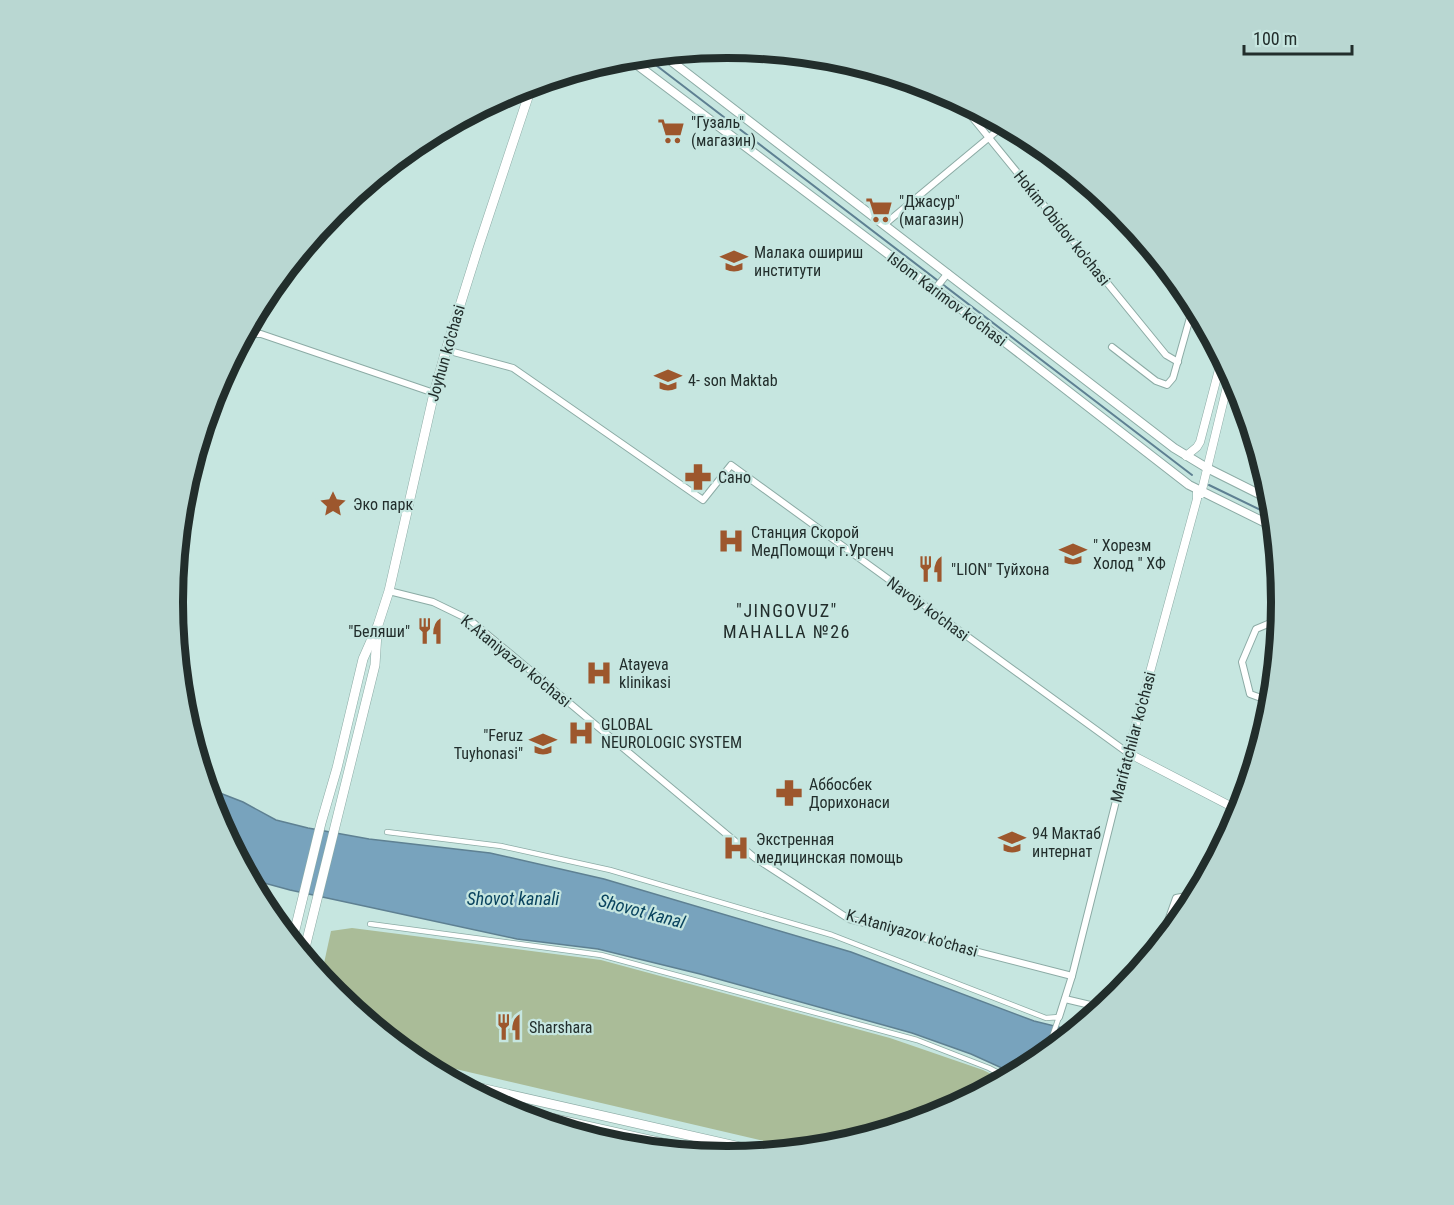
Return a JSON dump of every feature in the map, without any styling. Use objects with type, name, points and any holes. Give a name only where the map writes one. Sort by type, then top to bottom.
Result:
[{"type":"main road","name":"Islom Karimov ko'chasi","points":[[672,62],[1186,456],[1261,495]]},
{"type":"main road","name":"Islom Karimov ko'chasi","points":[[639,66],[935,289],[1199,494],[1265,523]]},
{"type":"main road","name":"Joyhun ko'chasi","points":[[294,933],[321,823],[338,768],[363,659],[378,625],[389,591],[446,350],[528,96]]},
{"type":"main road","name":"Joyhun ko'chasi","points":[[306,946],[375,665],[378,625]]},
{"type":"main road","points":[[483,1089],[735,1146]]},
{"type":"main road","points":[[554,1118],[660,1142]]},
{"type":"street","name":"Hokim Obidov ko'chasi","points":[[972,117],[1166,355],[1178,362]]},
{"type":"street","points":[[885,224],[997,130]]},
{"type":"street","points":[[935,289],[948,273]]},
{"type":"street","points":[[1112,347],[1156,381],[1167,385],[1173,378],[1191,319]]},
{"type":"street","points":[[254,334],[261,334],[434,393]]},
{"type":"street","name":"Navoiy ko'chasi","points":[[446,350],[513,368],[703,500],[731,465],[1128,753],[1232,807]]},
{"type":"street","points":[[1186,456],[1200,442],[1219,370]]},
{"type":"street","name":"Marifatchilar ko'chasi","points":[[1059,1017],[1072,976],[1128,753],[1207,468],[1227,387]]},
{"type":"street","name":"K.Ataniyazov ko'chasi","points":[[389,591],[434,602],[470,620],[755,858],[849,918],[1072,976]]},
{"type":"street","points":[[1262,699],[1250,694],[1242,662],[1256,629],[1270,623]]},
{"type":"street","points":[[387,832],[501,846],[610,870],[831,935],[1046,1018],[1059,1017],[1051,1039]]},
{"type":"street","points":[[1168,921],[1176,898],[1184,896]]},
{"type":"street","points":[[370,924],[601,955],[917,1040],[1000,1074]]},
{"type":"street","points":[[1065,999],[1093,1006]]},
{"type":"green space","points":[[352,928],[601,960],[890,1038],[995,1076],[902,1118],[833,1136],[776,1144],[442,1066],[368,1012],[323,967],[331,931]]},
{"type":"water","name":"Shovot kanali","points":[[217,792],[243,802],[276,820],[308,828],[369,839],[490,853],[604,879],[851,952],[1034,1021],[1065,1029],[1006,1070],[971,1054],[912,1033],[700,974],[598,949],[517,939],[261,882],[239,843]]},
{"type":"waterway","points":[[654,63],[1192,475]]},
{"type":"waterway","points":[[1209,485],[1263,511]]},
{"type":"place","name":"\"Гузаль\" (магазин)","points":[[671,131]]},
{"type":"place","name":"\"Джасур\" (магазин)","points":[[879,210]]},
{"type":"place","name":"Малака ошириш институти","points":[[734,261]]},
{"type":"place","name":"4- son Maktab","points":[[668,380]]},
{"type":"place","name":"Сано","points":[[698,477]]},
{"type":"place","name":"Эко парк","points":[[333,504]]},
{"type":"place","name":"Станция Скорой МедПомощи г.Ургенч","points":[[731,541]]},
{"type":"place","name":"\" Хорезм Холод \" ХФ","points":[[1073,554]]},
{"type":"place","name":"\"LION\" Туйхона","points":[[931,569]]},
{"type":"place","name":"\"Беляши\"","points":[[430,631]]},
{"type":"place","name":"Atayeva klinikasi","points":[[599,673]]},
{"type":"place","name":"GLOBAL NEUROLOGIC SYSTEM","points":[[581,733]]},
{"type":"place","name":"\"Feruz Tuyhonasi\"","points":[[543,744]]},
{"type":"place","name":"Аббосбек Дорихонаси","points":[[789,793]]},
{"type":"place","name":"94 Мактаб интернат","points":[[1012,842]]},
{"type":"place","name":"Экстренная медицинская помощь","points":[[736,848]]},
{"type":"place","name":"Sharshara","points":[[509,1027]]},
{"type":"district","name":"\"JINGOVUZ\" MAHALLA №26","points":[[787,620]]},
{"type":"water label","name":"Shovot kanal","points":[[642,911]]}]
